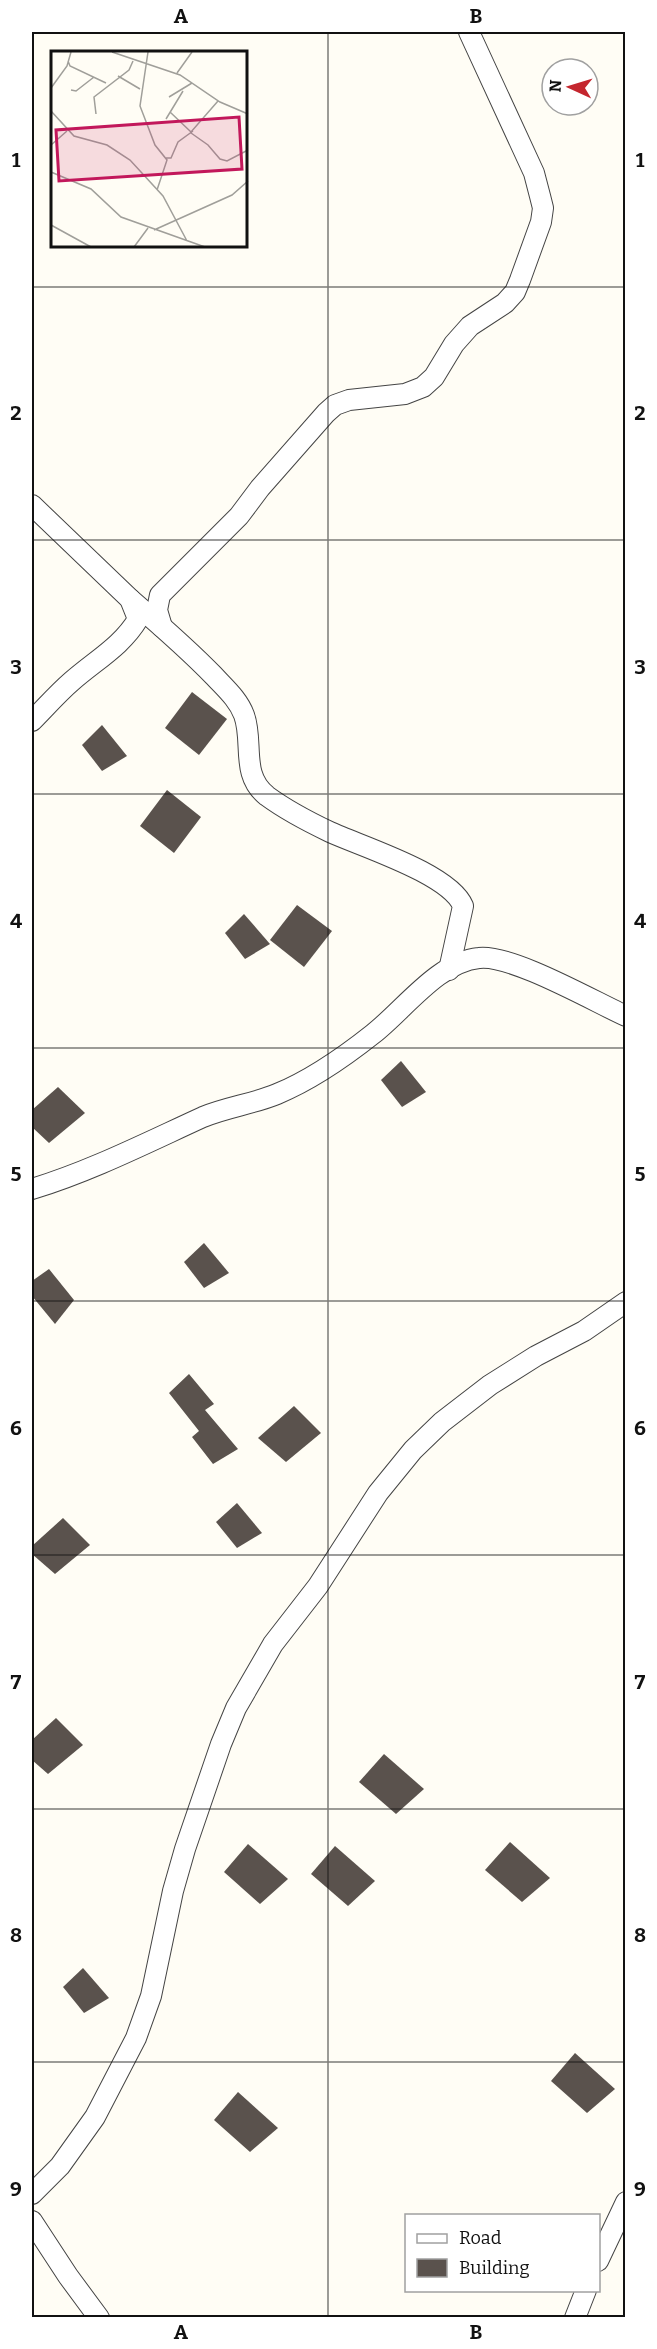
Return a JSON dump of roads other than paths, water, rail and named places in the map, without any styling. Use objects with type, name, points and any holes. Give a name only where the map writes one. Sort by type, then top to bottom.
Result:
[{"type":"street","points":[[162,627],[158,610],[160,596],[239,516],[260,488],[326,413],[335,405],[349,400],[405,394],[423,387],[434,377],[454,344],[470,326],[505,303],[515,292],[543,208],[534,173],[469,32]]},
{"type":"street","points":[[32,505],[130,599],[185,646],[236,699],[248,728],[248,763],[258,787],[267,795],[330,832],[432,876],[460,898],[463,906],[449,970]]},
{"type":"street","points":[[32,721],[72,681],[112,650],[130,632],[138,619],[130,599]]},
{"type":"street","points":[[32,1189],[73,1177],[204,1117],[277,1094],[336,1062],[374,1034],[427,985],[466,961],[496,958],[525,968],[626,1016]]},
{"type":"street","points":[[32,2194],[60,2166],[95,2117],[136,2038],[151,1996],[173,1891],[185,1849],[221,1744],[236,1708],[273,1644],[318,1586],[378,1493],[427,1436],[476,1394],[536,1356],[584,1331],[626,1302]]},
{"type":"street","points":[[600,2257],[626,2202]]},
{"type":"street","points":[[32,2221],[99,2318]]},
{"type":"street","points":[[574,2318],[585,2292]]}]
